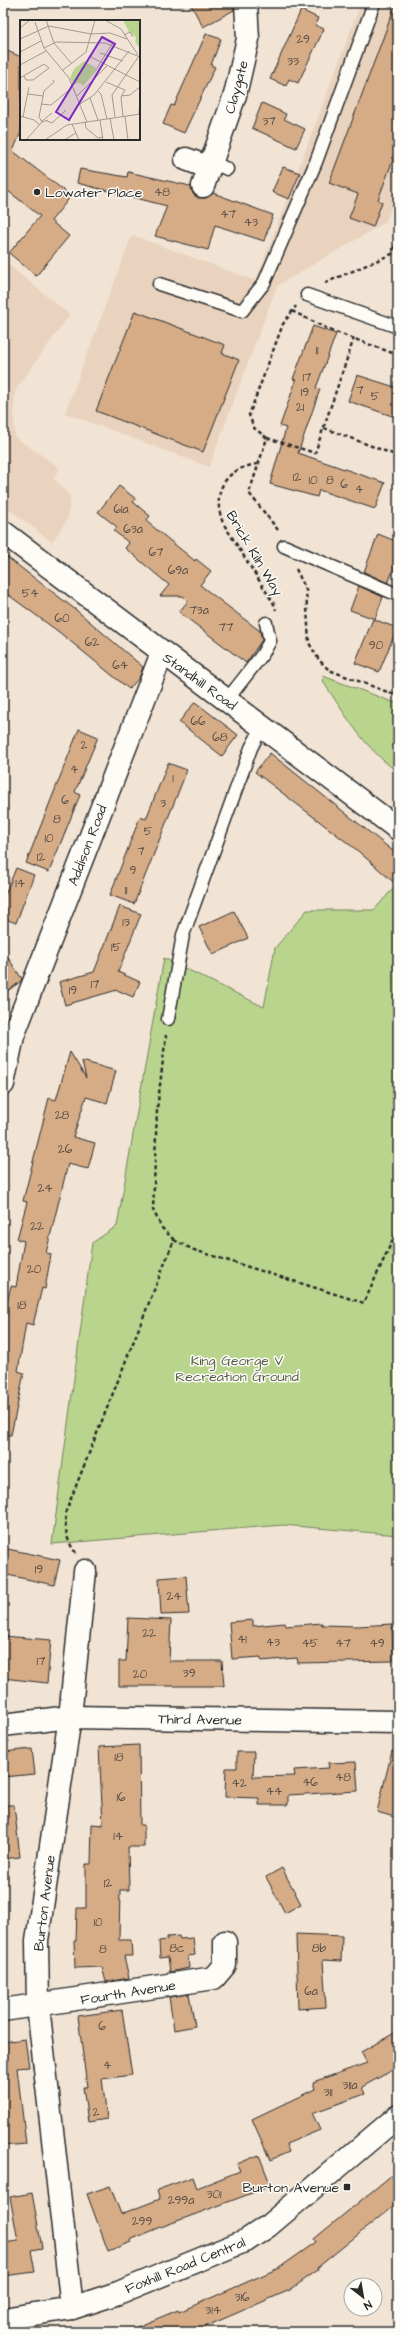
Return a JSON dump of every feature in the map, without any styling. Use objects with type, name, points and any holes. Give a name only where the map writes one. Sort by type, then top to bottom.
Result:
[{"type":"street","name":"Claygate","points":[[186,159],[213,171],[236,94],[246,46],[246,3]]},
{"type":"street","name":"Standhill Road","points":[[3,532],[226,701],[398,828]]},
{"type":"street","name":"Addison Road","points":[[3,1084],[13,1036],[162,653]]},
{"type":"street","name":"Burton Avenue","points":[[72,2308],[38,2006],[37,1941],[70,1717],[83,1564]]},
{"type":"street","name":"Third Avenue","points":[[3,1725],[70,1717],[398,1722]]},
{"type":"street","name":"Fourth Avenue","points":[[3,2010],[38,2006],[214,1978],[225,1965],[225,1942]]},
{"type":"street","name":"Foxhill Road Central","points":[[3,2319],[72,2308],[118,2293],[247,2240],[268,2226],[398,2116]]},
{"type":"lane","points":[[159,284],[242,311],[264,283],[316,162],[374,3]]},
{"type":"lane","points":[[307,295],[398,327]]},
{"type":"lane","points":[[284,546],[320,563],[398,595]]},
{"type":"lane","points":[[226,701],[262,655],[270,641],[266,623]]},
{"type":"lane","points":[[168,1019],[183,935],[251,748],[262,727]]},
{"type":"path","points":[[267,438],[254,428],[249,415],[284,324],[292,311],[307,295],[325,283],[392,254],[398,237]]},
{"type":"path","points":[[292,311],[354,338],[398,354]]},
{"type":"path","points":[[315,453],[354,338]]},
{"type":"path","points":[[324,428],[397,456],[398,448]]},
{"type":"path","name":"Brick Kiln Way","points":[[258,464],[245,466],[229,477],[220,490],[218,509],[223,522],[274,604],[277,616]]},
{"type":"path","points":[[329,670],[398,696]]},
{"type":"path","points":[[168,1019],[157,1110],[153,1210],[162,1228],[174,1240],[194,1250],[364,1303],[398,1228]]},
{"type":"path","points":[[83,1564],[68,1543],[64,1531],[66,1511],[174,1240]]},
{"type":"shaded area","points":[[361,3],[398,3],[398,191],[386,222],[277,286],[209,467],[65,413],[132,235],[256,281]]},
{"type":"shaded area","points":[[4,261],[70,315],[16,389],[14,397],[15,437],[60,468],[54,478],[71,497],[67,520],[52,542],[3,505]]},
{"type":"green space","points":[[323,676],[398,704],[398,772],[376,753],[348,720],[324,683]]},
{"type":"green space","name":"King George V Recreation Ground","points":[[398,883],[398,1535],[283,1525],[52,1544],[92,1243],[117,1226],[164,958],[264,1007],[275,948],[307,910],[374,910]]},
{"type":"building","points":[[190,3],[234,3],[234,10],[203,27]]},
{"type":"building","points":[[396,3],[398,4],[398,146],[378,200],[382,202],[373,227],[349,218],[358,194],[329,183]]},
{"type":"building","points":[[301,10],[318,18],[315,25],[324,29],[298,83],[289,79],[286,86],[270,79]]},
{"type":"building","points":[[206,34],[221,39],[211,65],[215,67],[184,133],[163,124],[171,105],[174,106]]},
{"type":"building","name":"Lowater Place","points":[[3,49],[20,57],[20,134],[13,151],[71,196],[51,221],[69,236],[36,276],[9,253],[40,216],[3,187]]},
{"type":"building","points":[[262,103],[286,114],[284,119],[305,129],[296,148],[252,128]]},
{"type":"building","points":[[283,167],[300,173],[289,199],[272,192]]},
{"type":"building","points":[[80,169],[127,177],[128,172],[186,185],[191,187],[193,194],[198,198],[206,198],[213,193],[273,215],[264,241],[215,225],[208,250],[155,236],[167,206],[77,183]]},
{"type":"building","points":[[135,311],[225,345],[222,353],[239,360],[203,452],[96,411]]},
{"type":"building","points":[[313,326],[336,334],[316,388],[320,389],[298,453],[385,483],[375,509],[319,490],[317,497],[270,484],[286,428],[280,426],[296,380],[293,379]]},
{"type":"building","points":[[357,375],[398,388],[398,418],[348,401]]},
{"type":"building","points":[[119,486],[136,499],[133,502],[150,516],[146,521],[195,561],[196,559],[211,571],[200,585],[260,631],[262,640],[246,663],[179,612],[188,601],[183,596],[160,596],[169,585],[125,548],[129,543],[114,531],[117,527],[98,512]]},
{"type":"building","points":[[378,534],[398,542],[398,558],[388,583],[364,572]]},
{"type":"building","points":[[3,554],[76,610],[143,667],[139,678],[129,689],[59,632],[3,591]]},
{"type":"building","points":[[359,586],[383,597],[375,619],[350,610]]},
{"type":"building","points":[[373,619],[397,628],[379,672],[355,663]]},
{"type":"building","points":[[195,702],[238,735],[222,756],[179,722]]},
{"type":"building","points":[[79,729],[98,737],[75,792],[80,795],[49,872],[26,863]]},
{"type":"building","points":[[270,753],[398,855],[398,886],[358,851],[255,772]]},
{"type":"building","points":[[168,763],[187,770],[134,904],[110,895],[140,817],[146,819]]},
{"type":"building","points":[[16,868],[34,875],[16,923],[3,918],[3,900]]},
{"type":"building","points":[[120,906],[141,914],[118,972],[140,982],[133,997],[117,990],[65,1005],[59,982],[94,972]]},
{"type":"building","points":[[234,911],[248,938],[213,955],[199,927]]},
{"type":"building","points":[[3,950],[22,979],[3,994]]},
{"type":"building","points":[[70,1052],[86,1078],[82,1061],[116,1071],[107,1103],[86,1097],[73,1137],[95,1143],[88,1169],[68,1164],[46,1253],[51,1254],[45,1289],[42,1288],[33,1325],[26,1323],[18,1371],[24,1373],[11,1435],[3,1435],[3,1319],[11,1286],[16,1287],[24,1241],[17,1239],[27,1202],[23,1201],[49,1098],[56,1100]]},
{"type":"building","points":[[3,1548],[60,1560],[54,1585],[3,1574]]},
{"type":"building","points":[[186,1576],[189,1614],[161,1615],[159,1578]]},
{"type":"building","points":[[128,1618],[171,1620],[169,1661],[222,1661],[224,1686],[119,1686],[119,1661],[126,1661]]},
{"type":"building","points":[[253,1620],[253,1626],[285,1623],[286,1626],[322,1623],[322,1625],[358,1626],[392,1624],[393,1661],[298,1663],[297,1658],[261,1661],[261,1657],[232,1659],[229,1622]]},
{"type":"building","points":[[3,1636],[51,1640],[47,1683],[3,1678]]},
{"type":"building","points":[[139,1745],[140,1825],[144,1825],[144,1847],[128,1847],[129,1890],[120,1890],[119,1940],[131,1940],[132,1956],[124,1956],[129,1978],[106,1982],[102,1967],[75,1968],[74,1941],[76,1941],[77,1908],[86,1908],[86,1864],[91,1864],[92,1824],[103,1825],[99,1747]]},
{"type":"building","points":[[32,1749],[35,1774],[3,1777],[3,1752]]},
{"type":"building","points":[[392,1751],[398,1752],[398,1818],[377,1812]]},
{"type":"building","points":[[237,1752],[254,1752],[253,1777],[295,1776],[294,1770],[329,1768],[328,1763],[356,1762],[358,1791],[288,1795],[288,1805],[259,1805],[259,1798],[225,1797],[226,1768],[237,1768]]},
{"type":"building","points":[[3,1805],[14,1805],[20,1857],[3,1859]]},
{"type":"building","points":[[282,1868],[301,1904],[285,1913],[266,1877]]},
{"type":"building","points":[[296,1934],[342,1936],[341,1961],[323,1960],[326,2007],[298,2009]]},
{"type":"building","points":[[179,1936],[180,1939],[193,1938],[195,1955],[188,1956],[189,1968],[170,1972],[168,1957],[160,1958],[159,1941],[167,1940],[167,1937]]},
{"type":"building","points":[[189,1994],[195,2026],[174,2030],[169,1997]]},
{"type":"building","points":[[122,2010],[132,2075],[102,2079],[107,2119],[88,2122],[83,2087],[87,2087],[78,2016]]},
{"type":"building","points":[[398,2031],[398,2067],[362,2087],[365,2094],[312,2113],[320,2130],[286,2144],[289,2152],[270,2160],[252,2119],[315,2089],[313,2082],[367,2063],[361,2052]]},
{"type":"building","points":[[25,2039],[29,2067],[17,2068],[26,2144],[3,2146],[3,2042]]},
{"type":"building","points":[[259,2155],[271,2186],[161,2227],[130,2240],[131,2242],[108,2251],[87,2194],[110,2186],[121,2214],[160,2199],[157,2190],[193,2177],[197,2188],[240,2171],[237,2164]]},
{"type":"building","points":[[398,2170],[398,2202],[317,2268],[318,2270],[290,2290],[193,2332],[125,2332],[178,2310],[179,2312],[279,2268],[316,2242],[314,2239]]},
{"type":"building","points":[[32,2193],[42,2248],[31,2250],[35,2272],[3,2276],[3,2243],[18,2241],[10,2197]]},
{"type":"place","name":"Lowater Place","points":[[37,192]]},
{"type":"place","name":"Burton Avenue","points":[[347,2187]]}]
